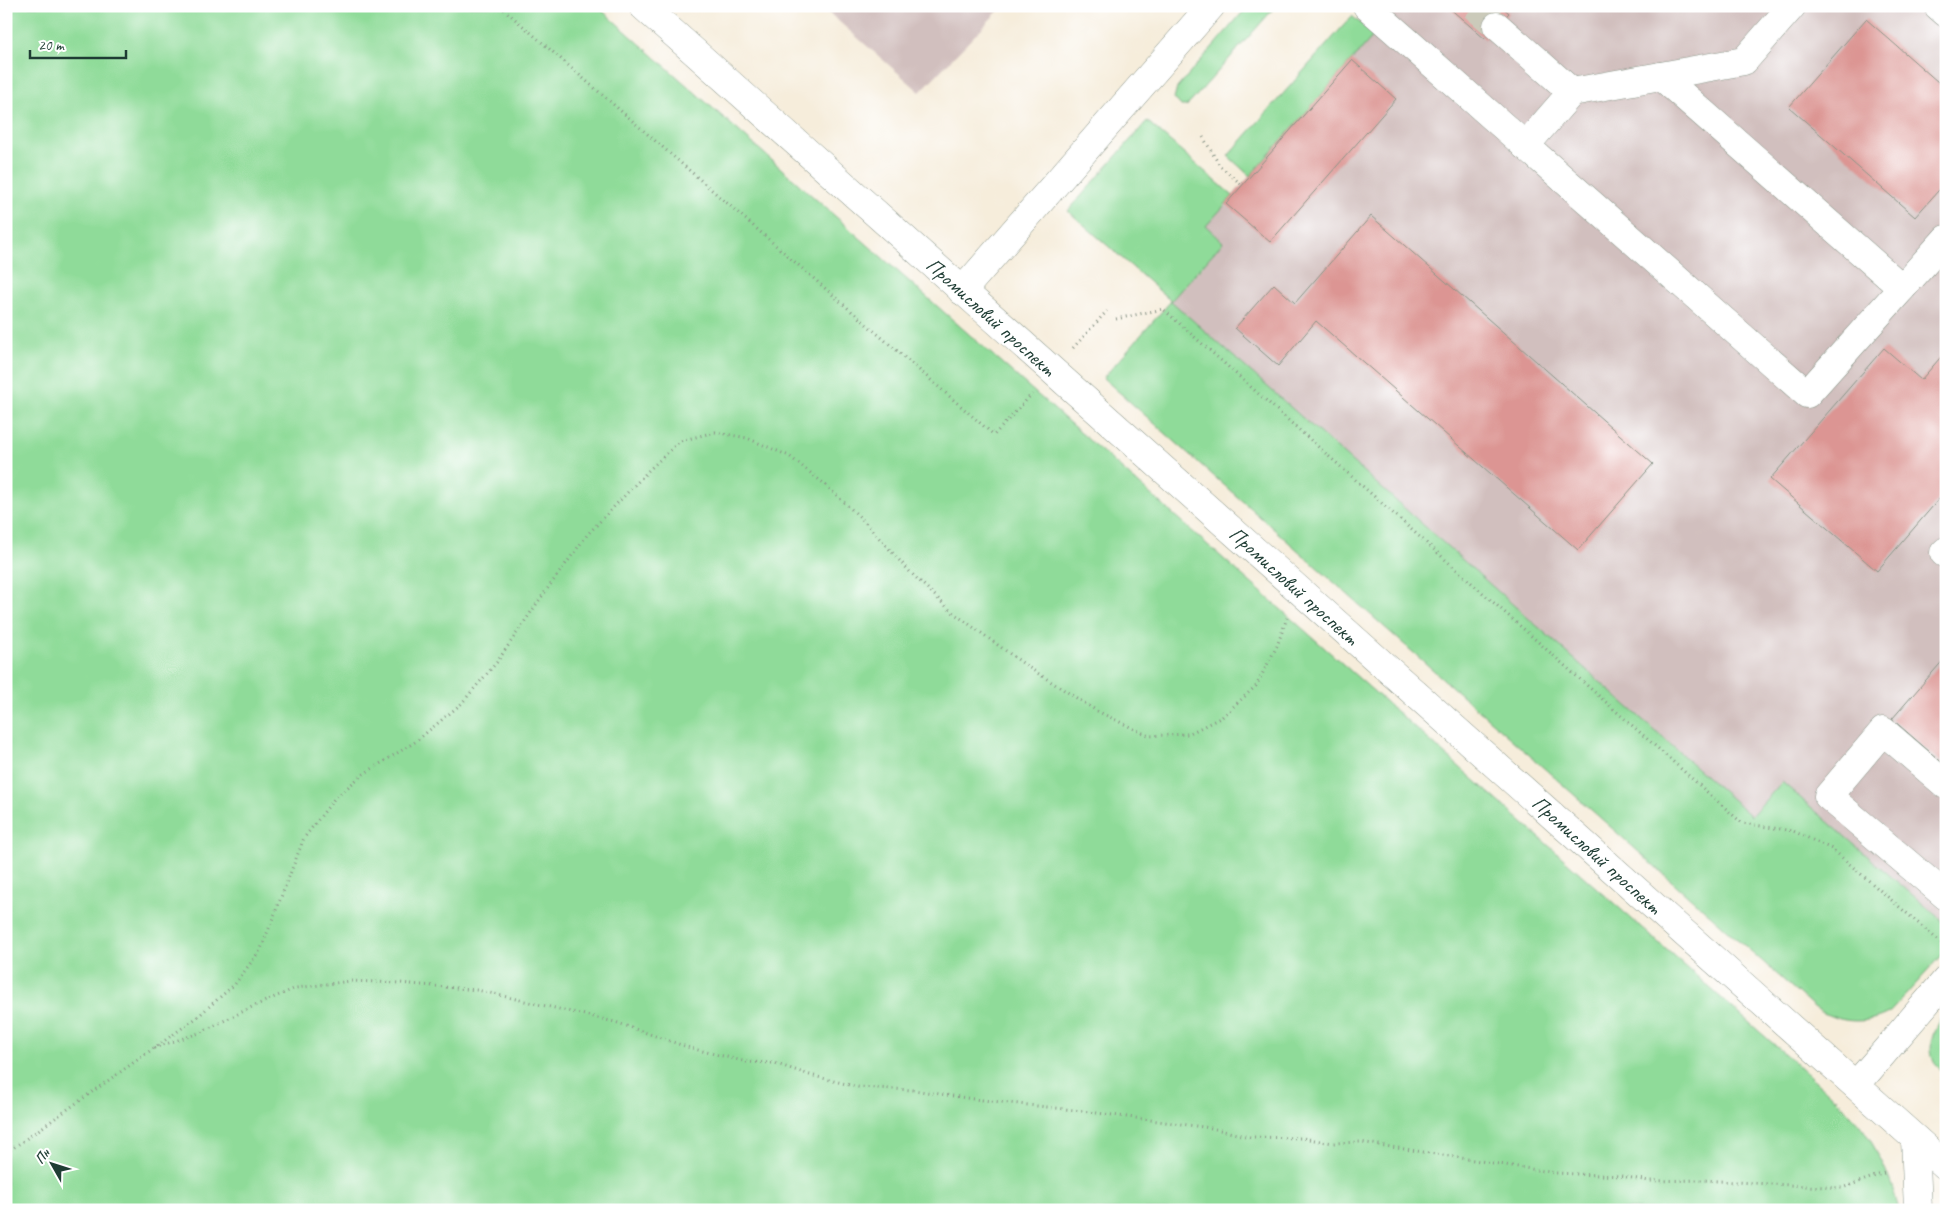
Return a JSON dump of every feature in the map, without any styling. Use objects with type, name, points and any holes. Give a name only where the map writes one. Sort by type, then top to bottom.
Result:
[{"type":"street","name":"Промисловий проспект","points":[[643,6],[1856,1085],[1916,1150],[1946,1166]]},
{"type":"street","points":[[962,291],[1211,6]]},
{"type":"street","points":[[1367,6],[1807,394],[1946,239]]},
{"type":"street","points":[[1525,146],[1572,92],[1744,61],[1792,6]]},
{"type":"street","points":[[1938,6],[1946,13]]},
{"type":"street","points":[[1497,26],[1572,92]]},
{"type":"street","points":[[1661,76],[1902,288]]},
{"type":"street","points":[[1946,785],[1883,732],[1828,796],[1946,896]]},
{"type":"street","points":[[1856,1085],[1946,980]]},
{"type":"street","points":[[1916,1150],[1918,1210]]},
{"type":"path","points":[[500,6],[994,435],[1107,311]]},
{"type":"path","points":[[1203,137],[1220,166],[1242,185]]},
{"type":"path","points":[[1116,319],[1163,309],[1742,824],[1793,831],[1832,849],[1946,947]]},
{"type":"path","points":[[6,1153],[195,1019],[234,984],[260,949],[304,838],[334,799],[362,776],[415,742],[461,704],[497,662],[587,535],[649,470],[680,441],[716,432],[747,438],[789,456],[822,482],[855,513],[910,572],[951,610],[1028,667],[1097,711],[1149,736],[1188,734],[1222,717],[1256,686],[1277,646],[1298,590]]},
{"type":"path","points":[[154,1048],[199,1033],[296,988],[351,981],[400,983],[477,990],[615,1022],[690,1048],[747,1062],[774,1063],[810,1075],[858,1087],[912,1090],[1074,1110],[1211,1128],[1250,1137],[1302,1138],[1333,1143],[1360,1142],[1556,1173],[1621,1176],[1649,1181],[1701,1180],[1792,1187],[1842,1188],[1916,1150]]},
{"type":"shaded area","points":[[821,6],[1003,6],[920,92]]},
{"type":"shaded area","points":[[1398,6],[1946,6],[1946,924],[1782,782],[1751,816],[1171,301],[1223,242],[1206,226]]},
{"type":"green space","points":[[6,6],[597,6],[1837,1100],[1871,1141],[1889,1179],[1899,1210],[6,1210]]},
{"type":"green space","points":[[1248,6],[1276,6],[1190,103],[1186,106],[1181,106],[1174,98],[1177,88]]},
{"type":"green space","points":[[1352,16],[1374,35],[1250,176],[1228,156]]},
{"type":"green space","points":[[1147,121],[1233,196],[1206,226],[1223,242],[1171,301],[1068,211]]},
{"type":"green space","points":[[1171,301],[1751,816],[1782,782],[1946,924],[1946,951],[1890,1012],[1881,1016],[1861,1021],[1851,1021],[1832,1016],[1814,1007],[1103,378]]},
{"type":"green space","points":[[1946,1009],[1946,1073],[1934,1062],[1931,1048],[1933,1034]]},
{"type":"building","points":[[1447,6],[1501,6],[1509,13],[1485,39]]},
{"type":"building","points":[[1866,19],[1946,89],[1946,182],[1915,217],[1789,107]]},
{"type":"building","points":[[1352,60],[1396,99],[1270,242],[1226,204]]},
{"type":"building","points":[[1371,216],[1653,464],[1578,550],[1316,321],[1278,366],[1235,328],[1274,284],[1295,303]]},
{"type":"building","points":[[1884,348],[1921,380],[1946,351],[1946,491],[1877,571],[1770,479]]},
{"type":"building","points":[[1946,657],[1946,766],[1892,719]]},
{"type":"tunnel","points":[[1474,6],[1497,26]]}]
